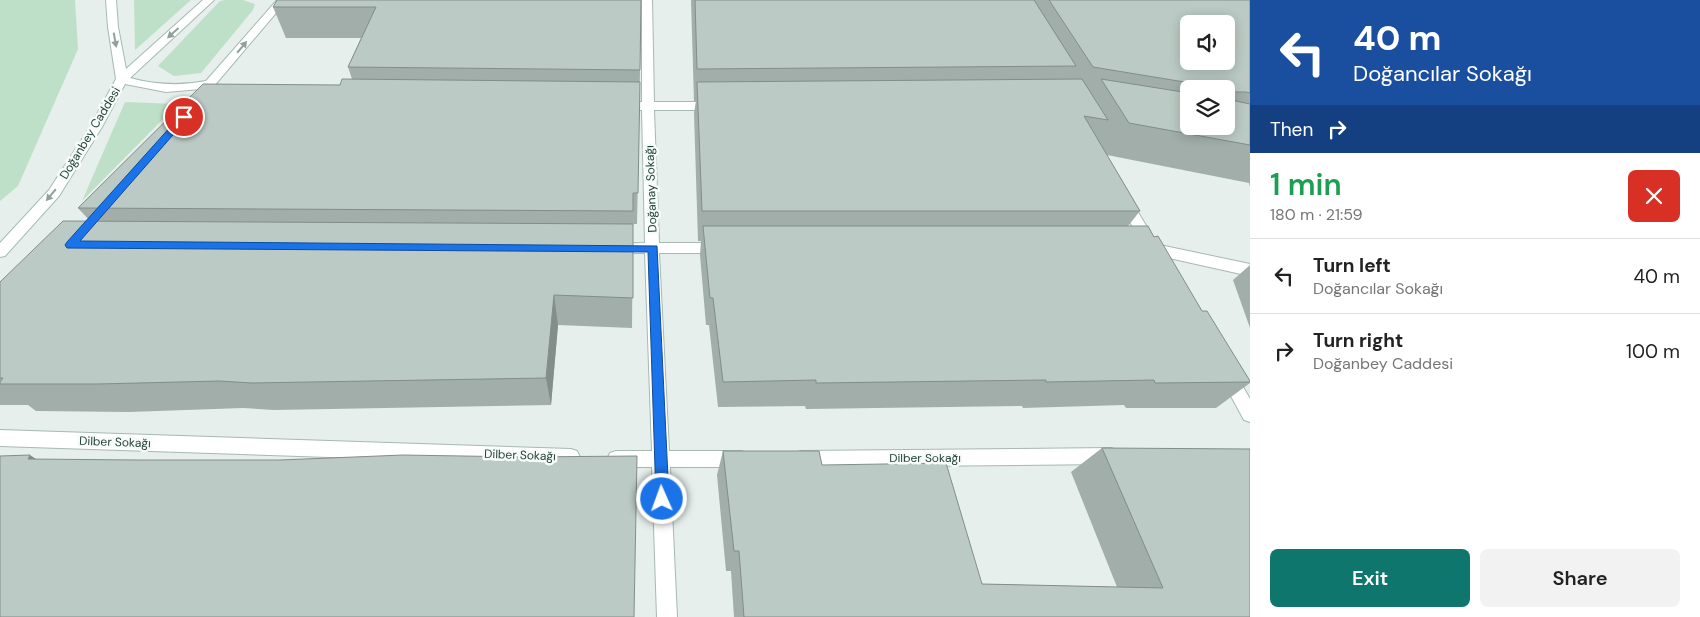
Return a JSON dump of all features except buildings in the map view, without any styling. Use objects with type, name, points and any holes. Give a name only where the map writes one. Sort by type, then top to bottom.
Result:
[{"type":"street","points":[[111,0],[113,26],[122,79],[151,88],[183,89],[210,84]]},
{"type":"street","name":"Doğanbey Caddesi","points":[[0,252],[54,193],[96,127],[122,79],[209,0]]},
{"type":"street","points":[[216,103],[194,106],[280,0]]},
{"type":"street","name":"Doğanay Sokağı","points":[[647,0],[648,107],[667,617]]},
{"type":"street","points":[[609,106],[726,106]]},
{"type":"street","points":[[1118,189],[1162,265]]},
{"type":"street","points":[[603,248],[732,248]]},
{"type":"street","points":[[1132,248],[1152,248],[1250,270]]},
{"type":"street","points":[[1220,365],[1250,415]]},
{"type":"street","name":"Dilber Sokağı","points":[[0,438],[661,460],[761,459]]},
{"type":"street","name":"Dilber Sokağı","points":[[781,459],[1130,456]]},
{"type":"green space","points":[[0,0],[75,0],[78,49],[18,186],[0,201]]},
{"type":"green space","points":[[134,0],[191,0],[135,50]]},
{"type":"green space","points":[[243,0],[255,4],[253,10],[201,73],[174,76],[158,66],[220,1]]},
{"type":"green space","points":[[125,102],[178,104],[82,201]]},
{"type":"route","points":[[184,117],[70,245],[653,248],[662,499]]}]
